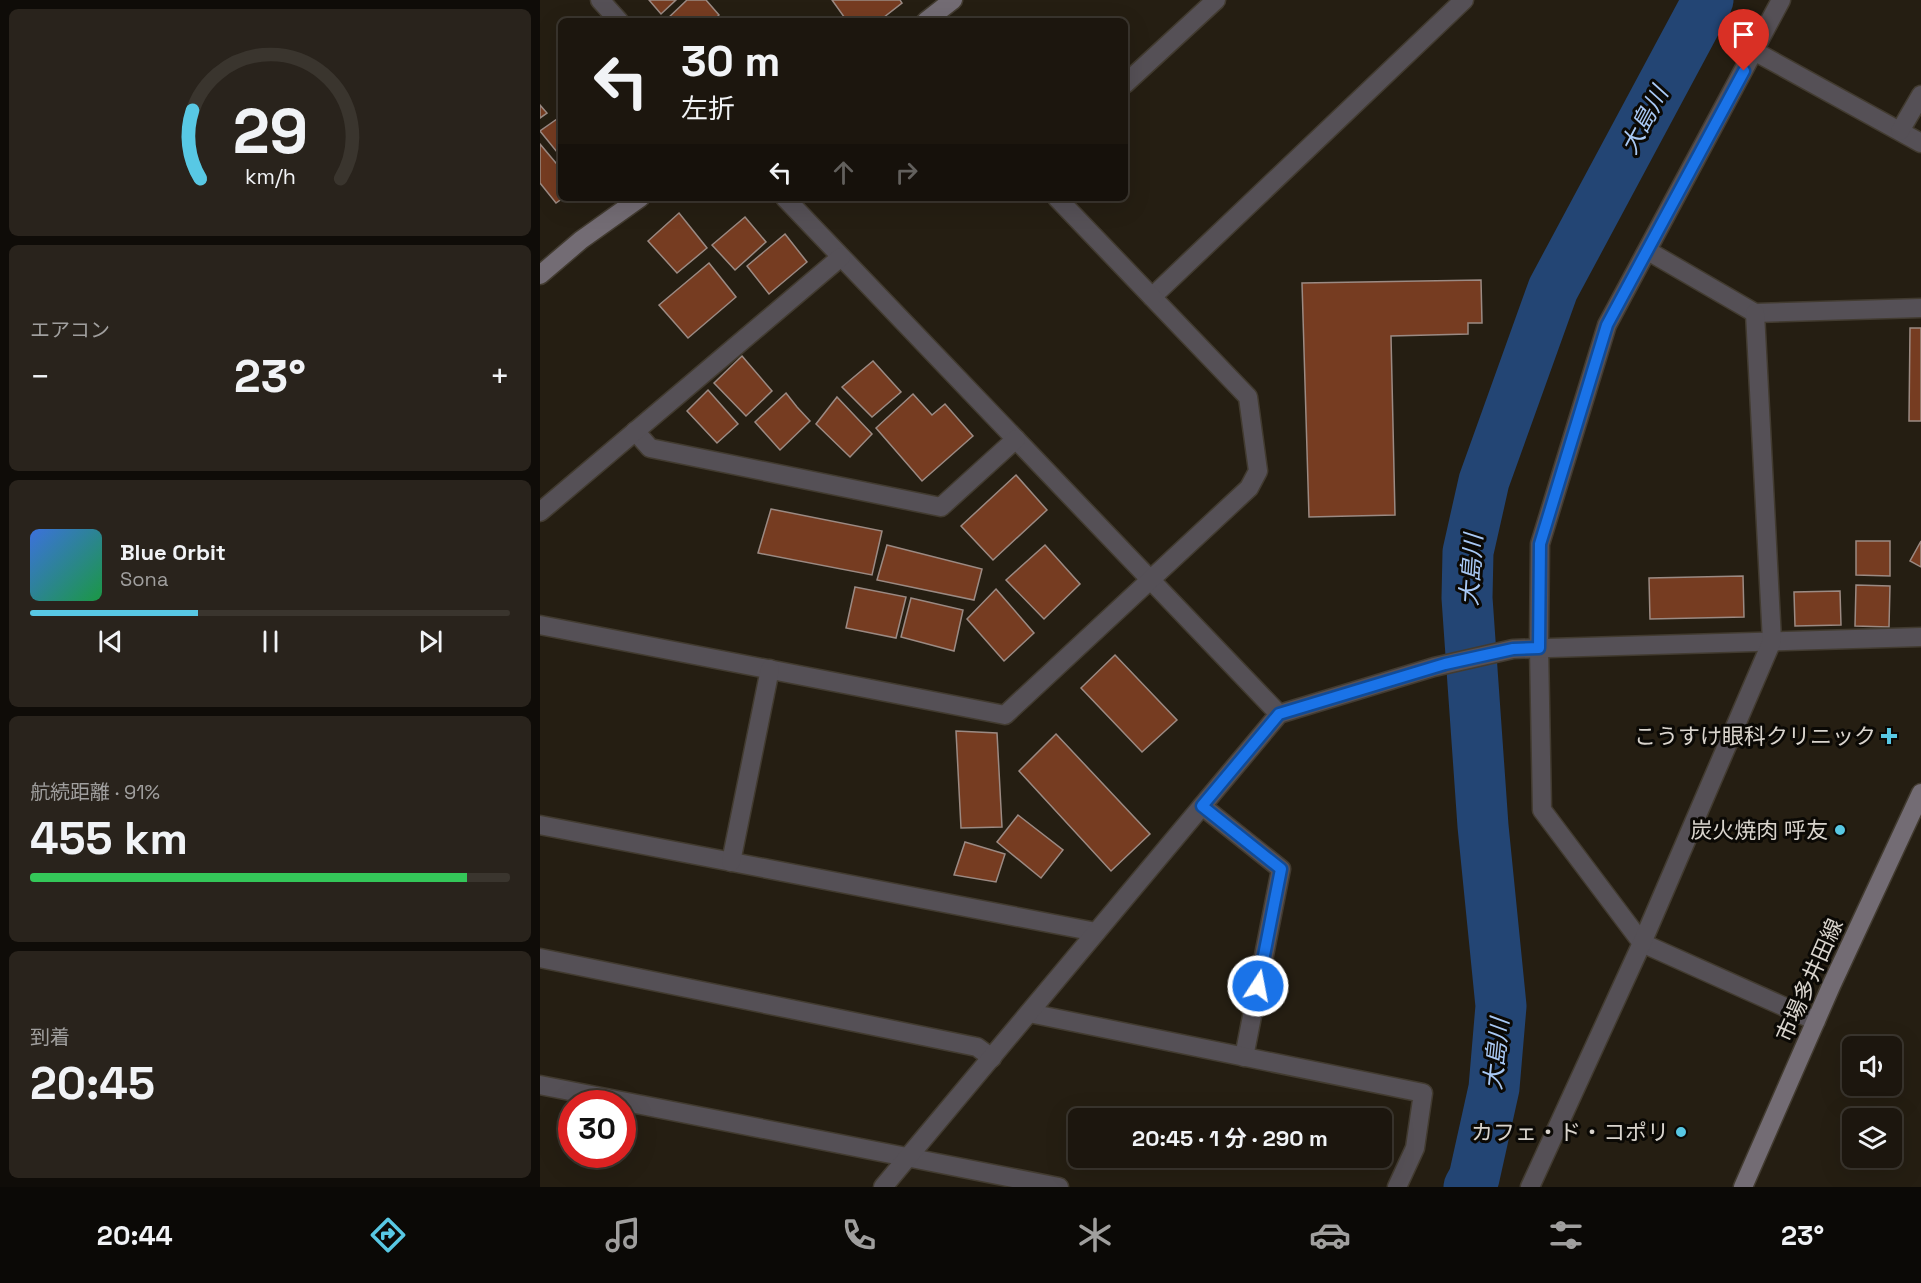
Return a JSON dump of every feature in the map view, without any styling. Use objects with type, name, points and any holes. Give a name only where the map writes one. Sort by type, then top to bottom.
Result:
[{"type":"main road","points":[[930,18],[953,0]]},
{"type":"main road","points":[[540,275],[581,240],[636,201]]},
{"type":"main road","name":"市場多井田線","points":[[1743,1187],[1816,1021],[1921,793]]},
{"type":"street","points":[[600,0],[616,18]]},
{"type":"street","points":[[1128,81],[1216,0]]},
{"type":"street","points":[[1152,297],[1464,0]]},
{"type":"street","points":[[1781,0],[1607,325],[1540,544],[1542,810],[1642,943],[1816,1021]]},
{"type":"street","points":[[1754,51],[1921,143]]},
{"type":"street","points":[[1900,131],[1921,95]]},
{"type":"street","points":[[788,201],[1279,714]]},
{"type":"street","points":[[540,625],[1005,715],[1249,488],[1258,471],[1248,397],[1060,201]]},
{"type":"street","points":[[1648,250],[1755,313],[1921,308]]},
{"type":"street","points":[[540,512],[841,256]]},
{"type":"street","points":[[1530,1187],[1642,943],[1772,641],[1755,313]]},
{"type":"street","points":[[635,431],[650,448],[941,507],[1016,439]]},
{"type":"street","points":[[884,1187],[1279,714],[1445,664],[1513,649],[1921,637]]},
{"type":"street","points":[[731,862],[770,669]]},
{"type":"street","points":[[1202,806],[1281,869],[1244,1057]]},
{"type":"street","points":[[540,825],[1096,932]]},
{"type":"street","points":[[540,958],[977,1047],[992,1058]]},
{"type":"street","points":[[1029,1013],[1423,1093],[1415,1148],[1398,1187]]},
{"type":"street","points":[[540,1085],[1059,1187]]},
{"type":"building","points":[[649,0],[676,0],[661,14]]},
{"type":"building","points":[[687,0],[706,0],[719,15],[716,18],[668,18]]},
{"type":"building","points":[[832,0],[900,0],[902,3],[883,18],[845,18]]},
{"type":"building","points":[[540,105],[547,113],[540,118]]},
{"type":"building","points":[[557,119],[558,153],[540,131]]},
{"type":"building","points":[[540,144],[558,165],[559,201],[556,203],[540,183]]},
{"type":"building","points":[[679,213],[707,248],[677,273],[648,241]]},
{"type":"building","points":[[745,217],[766,242],[735,270],[712,245]]},
{"type":"building","points":[[785,234],[807,262],[769,294],[747,266]]},
{"type":"building","points":[[709,263],[736,297],[688,338],[659,305]]},
{"type":"building","points":[[1481,280],[1482,323],[1468,323],[1468,334],[1391,336],[1395,515],[1309,517],[1302,283]]},
{"type":"building","points":[[1910,328],[1921,328],[1921,421],[1909,421]]},
{"type":"building","points":[[742,356],[772,391],[746,416],[714,383]]},
{"type":"building","points":[[873,361],[901,392],[872,417],[842,387]]},
{"type":"building","points":[[708,390],[738,424],[717,443],[687,411]]},
{"type":"building","points":[[786,393],[810,421],[780,450],[755,422]]},
{"type":"building","points":[[913,394],[932,415],[945,404],[973,436],[922,481],[876,428]]},
{"type":"building","points":[[837,397],[872,434],[850,457],[816,424]]},
{"type":"building","points":[[1016,475],[1047,510],[993,560],[961,526]]},
{"type":"building","points":[[771,509],[882,531],[872,575],[758,553]]},
{"type":"building","points":[[1856,541],[1890,541],[1890,576],[1856,575]]},
{"type":"building","points":[[1921,541],[1921,567],[1910,561]]},
{"type":"building","points":[[887,545],[982,569],[974,600],[877,580]]},
{"type":"building","points":[[1045,545],[1080,584],[1044,619],[1006,580]]},
{"type":"building","points":[[1743,576],[1744,617],[1650,619],[1649,578]]},
{"type":"building","points":[[1856,585],[1890,586],[1889,627],[1855,626]]},
{"type":"building","points":[[855,587],[906,597],[896,638],[846,628]]},
{"type":"building","points":[[996,589],[1034,633],[1004,661],[967,619]]},
{"type":"building","points":[[1840,591],[1841,625],[1795,626],[1794,592]]},
{"type":"building","points":[[911,598],[963,610],[954,651],[901,637]]},
{"type":"building","points":[[1115,655],[1177,720],[1142,752],[1081,688]]},
{"type":"building","points":[[956,731],[997,733],[1002,827],[961,828]]},
{"type":"building","points":[[1056,734],[1150,834],[1111,871],[1019,771]]},
{"type":"building","points":[[1018,815],[1063,850],[1041,878],[997,842]]},
{"type":"building","points":[[965,842],[1005,854],[996,882],[954,875]]},
{"type":"waterway","name":"大島川","points":[[1469,1187],[1474,1178],[1494,1088],[1501,1006],[1483,826],[1467,598],[1468,552],[1484,481],[1553,289],[1708,0]]},
{"type":"place","name":"こうすけ眼科クリニック","points":[[1889,736]]},
{"type":"place","name":"炭火焼肉 呼友","points":[[1840,830]]},
{"type":"place","name":"カフェ・ド・コポリ","points":[[1681,1132]]},
{"type":"route","points":[[1258,986],[1281,869],[1202,806],[1279,714],[1445,664],[1513,649],[1539,648],[1540,544],[1607,325],[1744,71]]}]
